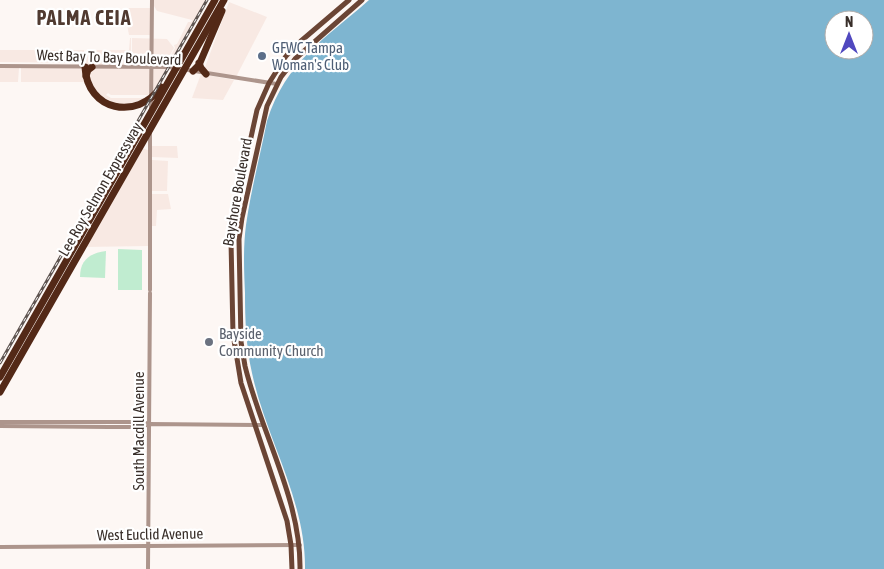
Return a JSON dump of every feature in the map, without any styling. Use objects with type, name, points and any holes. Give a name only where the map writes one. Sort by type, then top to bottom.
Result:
[{"type":"highway","name":"Lee Roy Selmon Expressway","points":[[0,392],[143,142],[215,0]]},
{"type":"highway","name":"Lee Roy Selmon Expressway","points":[[0,377],[143,127],[185,59],[225,0]]},
{"type":"highway","points":[[193,71],[200,63],[225,0]]},
{"type":"highway","points":[[89,67],[86,77],[93,92],[105,103],[119,107],[136,106],[147,102],[155,95],[185,59]]},
{"type":"highway","points":[[200,63],[201,68],[206,74]]},
{"type":"main road","name":"Bayshore Boulevard","points":[[292,569],[291,545],[284,511],[241,383],[234,350],[231,241],[233,220],[252,128],[268,82],[292,50],[349,0]]},
{"type":"main road","name":"Bayshore Boulevard","points":[[300,569],[300,545],[295,518],[247,375],[243,352],[239,251],[242,218],[263,121],[267,106],[277,84],[302,51],[362,0]]},
{"type":"street","name":"South Macdill Avenue","points":[[148,569],[152,0]]},
{"type":"street","name":"West Bay To Bay Boulevard","points":[[0,66],[169,67],[277,84]]},
{"type":"street","points":[[0,422],[58,424]]},
{"type":"street","points":[[0,426],[142,422],[149,424],[264,425]]},
{"type":"street","name":"West Euclid Avenue","points":[[0,547],[300,545]]},
{"type":"shaded area","points":[[154,0],[207,0],[170,66],[153,65],[165,65],[175,48],[174,45],[177,44],[188,22],[192,20],[157,11],[154,6]]},
{"type":"shaded area","points":[[229,2],[267,17],[236,77],[204,70]]},
{"type":"shaded area","points":[[124,8],[151,8],[151,35],[129,35]]},
{"type":"shaded area","points":[[130,38],[131,64],[150,65],[86,65],[87,50],[129,50]]},
{"type":"shaded area","points":[[132,38],[167,39],[174,48],[165,64],[132,63]]},
{"type":"shaded area","points":[[0,50],[84,50],[84,63],[0,62]]},
{"type":"shaded area","points":[[0,67],[19,68],[18,82],[0,82]]},
{"type":"shaded area","points":[[21,68],[84,68],[86,82],[21,82]]},
{"type":"shaded area","points":[[93,68],[150,68],[150,95],[111,95],[108,93],[106,95],[111,98],[149,98],[122,106],[98,95],[88,74]]},
{"type":"shaded area","points":[[153,68],[169,69],[152,95]]},
{"type":"shaded area","points":[[201,74],[234,80],[223,100],[192,98]]},
{"type":"shaded area","points":[[152,146],[177,146],[178,158],[152,157]]},
{"type":"shaded area","points":[[142,148],[148,150],[148,246],[85,247]]},
{"type":"shaded area","points":[[152,160],[168,161],[167,191],[152,191]]},
{"type":"shaded area","points":[[152,194],[168,194],[171,209],[157,210],[156,226],[152,226]]},
{"type":"green space","points":[[118,249],[142,250],[142,290],[118,290]]},
{"type":"green space","points":[[106,251],[105,278],[80,277],[80,271],[87,258]]},
{"type":"water","points":[[369,0],[884,0],[884,569],[305,569],[304,543],[299,519],[284,470],[258,398],[250,363],[245,313],[244,259],[250,199],[267,121],[275,100],[285,82],[296,67],[322,40]]},
{"type":"railway","points":[[0,363],[207,0]]},
{"type":"place","name":"GFWC Tampa Woman's Club","points":[[262,56]]},
{"type":"place","name":"Bayside Community Church","points":[[209,342]]},
{"type":"district","name":"PALMA CEIA","points":[[84,17]]}]
